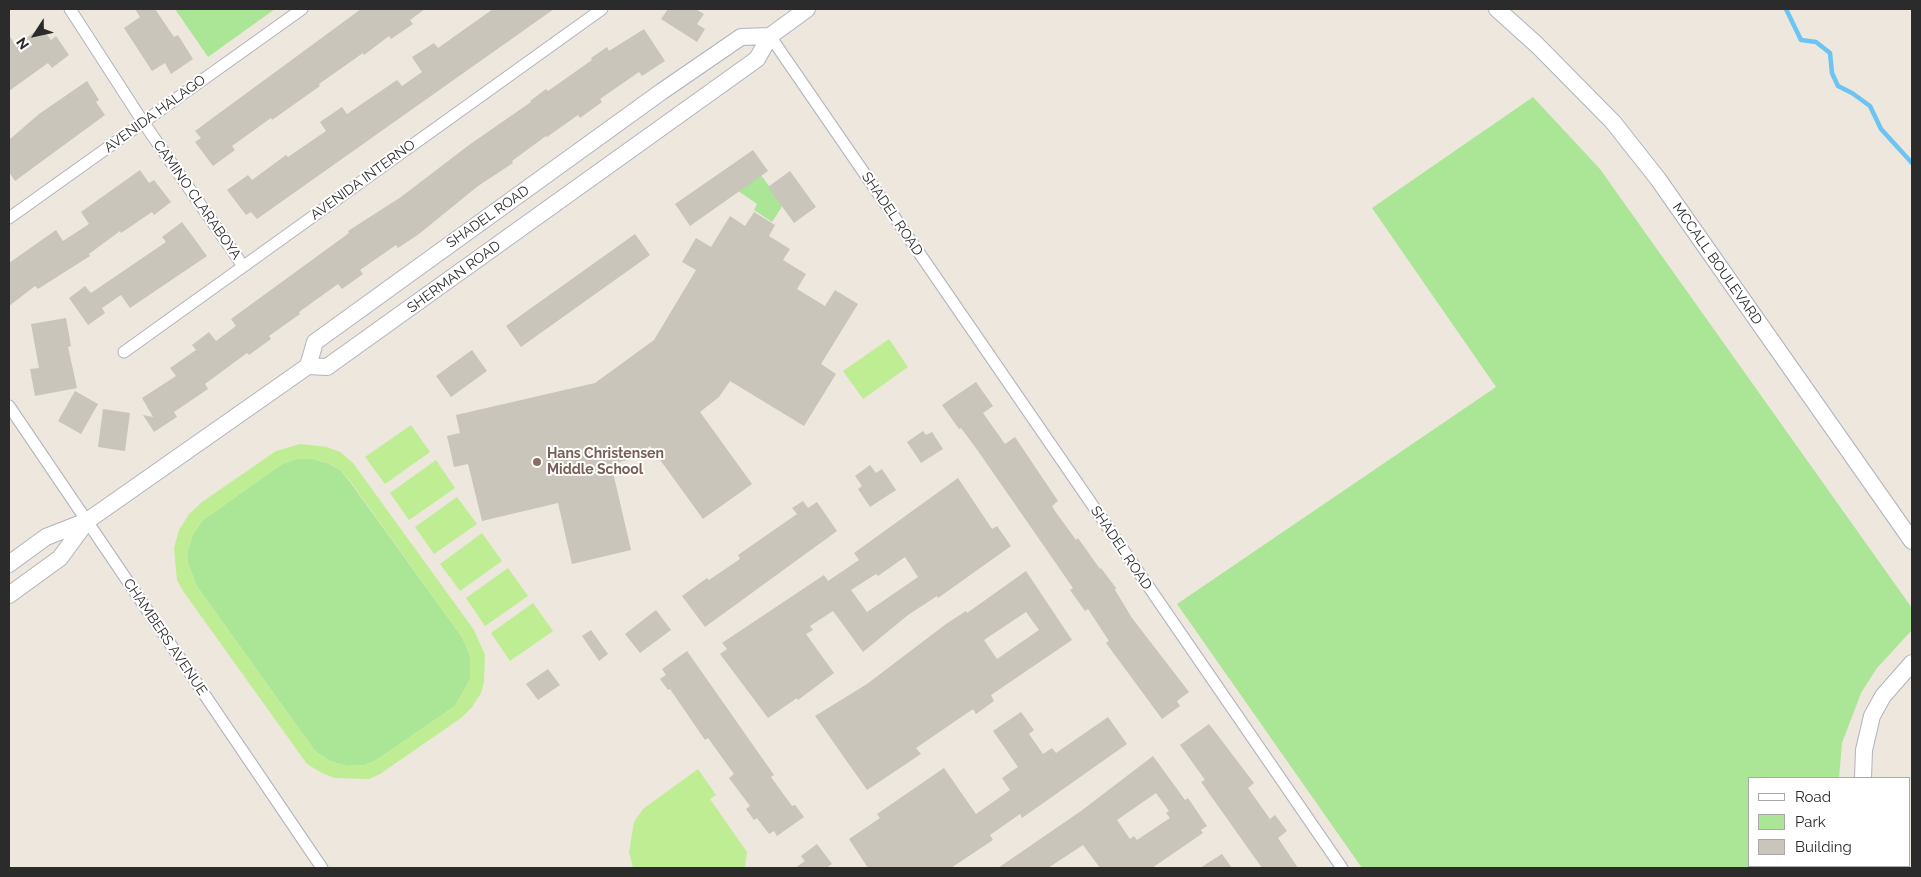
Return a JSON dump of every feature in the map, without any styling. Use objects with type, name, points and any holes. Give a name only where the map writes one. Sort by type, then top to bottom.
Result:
[{"type":"street","name":"CAMINO CLARABOYA","points":[[70,9],[143,122],[243,266]]},
{"type":"street","name":"AVENIDA HALAGO","points":[[9,218],[302,9]]},
{"type":"street","name":"AVENIDA INTERNO","points":[[124,352],[602,9]]},
{"type":"street","name":"SHERMAN ROAD","points":[[308,366],[328,367],[445,284],[757,59],[770,36],[807,9]]},
{"type":"street","name":"MCCALL BOULEVARD","points":[[1497,9],[1537,45],[1612,122],[1658,179],[1912,541]]},
{"type":"street","name":"SHADEL ROAD","points":[[308,366],[315,342],[661,92],[740,37],[770,36],[1342,868]]},
{"type":"street","points":[[9,564],[46,537],[87,521],[308,366]]},
{"type":"street","name":"CHAMBERS AVENUE","points":[[9,406],[322,868]]},
{"type":"street","points":[[9,595],[60,558],[87,521]]},
{"type":"street","points":[[1863,777],[1864,750],[1872,716],[1883,696],[1912,663]]},
{"type":"green space","points":[[175,9],[275,9],[208,57]]},
{"type":"green space","points":[[1533,97],[1600,169],[1912,608],[1912,630],[1877,668],[1861,693],[1842,743],[1839,777],[1748,777],[1748,867],[1858,868],[1362,868],[1177,604],[1496,387],[1372,208]]},
{"type":"green space","points":[[758,171],[783,205],[772,222],[754,210],[757,204],[734,188]]},
{"type":"green space","points":[[889,339],[908,367],[863,399],[843,371]]},
{"type":"green space","points":[[411,425],[430,452],[385,484],[365,457]]},
{"type":"green space","points":[[300,444],[327,447],[340,452],[353,463],[474,630],[485,655],[484,682],[481,693],[472,707],[461,718],[380,774],[369,779],[335,778],[307,764],[177,580],[174,548],[179,530],[189,514],[202,502],[276,451]],"holes":[[[296,459],[313,459],[327,463],[340,470],[350,481],[462,637],[470,656],[470,679],[455,706],[375,761],[365,765],[347,766],[330,761],[315,751],[196,585],[188,563],[188,550],[193,534],[203,520],[282,464]]]},
{"type":"green space","points":[[296,459],[313,459],[327,463],[340,470],[462,637],[470,656],[470,679],[455,706],[375,761],[365,765],[347,766],[330,761],[315,751],[196,585],[188,563],[188,550],[193,534],[203,520],[282,464]]},
{"type":"green space","points":[[436,460],[455,488],[409,520],[390,493]]},
{"type":"green space","points":[[457,497],[477,524],[434,554],[415,527]]},
{"type":"green space","points":[[482,533],[502,561],[460,591],[440,564]]},
{"type":"green space","points":[[508,568],[528,596],[485,626],[466,598]]},
{"type":"green space","points":[[533,603],[553,631],[510,661],[491,633]]},
{"type":"green space","points":[[698,769],[716,795],[710,799],[747,852],[745,867],[633,868],[629,852],[634,822],[643,809]]},
{"type":"building","points":[[135,9],[155,9],[174,37],[178,35],[193,59],[171,74],[165,63],[152,71],[124,28],[140,17]]},
{"type":"building","points":[[361,9],[425,9],[410,20],[413,24],[391,39],[389,36],[364,55],[363,53],[272,120],[271,118],[232,146],[235,150],[213,166],[195,142],[201,138],[195,131]]},
{"type":"building","points":[[493,9],[554,9],[257,219],[251,212],[246,215],[227,190],[248,175],[252,180],[286,155],[288,157],[326,131],[320,122],[342,107],[347,114],[397,80],[402,86],[422,72],[412,57],[434,43],[438,48]]},
{"type":"building","points":[[668,9],[696,9],[704,14],[697,24],[705,29],[697,42],[661,19]]},
{"type":"building","points":[[41,27],[51,40],[56,36],[69,55],[52,68],[48,63],[9,91],[9,35],[16,46]]},
{"type":"building","points":[[644,29],[665,61],[642,76],[639,72],[600,99],[602,102],[580,118],[578,115],[546,136],[512,161],[513,163],[478,186],[419,234],[398,248],[396,245],[360,270],[363,274],[342,289],[338,284],[299,312],[300,314],[269,336],[271,339],[249,355],[247,353],[205,384],[208,389],[174,412],[177,417],[154,432],[143,415],[153,417],[142,398],[176,376],[170,368],[196,350],[192,345],[209,332],[216,341],[236,326],[231,319],[349,233],[348,231],[401,197],[469,145],[531,102],[546,89],[548,91],[592,60],[591,58],[607,47],[609,51]]},
{"type":"building","points":[[87,81],[99,100],[96,102],[105,115],[15,181],[9,172],[9,140],[39,114]]},
{"type":"building","points":[[753,150],[768,171],[690,226],[675,204]]},
{"type":"building","points":[[140,170],[149,183],[154,180],[171,202],[154,215],[152,212],[121,233],[120,231],[89,254],[90,256],[38,289],[35,286],[9,306],[9,263],[56,230],[63,241],[89,224],[81,212]]},
{"type":"building","points":[[790,171],[816,207],[794,223],[768,187]]},
{"type":"building","points":[[754,212],[775,225],[769,236],[790,249],[783,260],[806,274],[797,289],[825,306],[835,290],[858,304],[821,364],[836,374],[804,426],[730,381],[719,397],[700,412],[752,484],[703,519],[650,446],[632,459],[611,464],[631,550],[572,564],[558,503],[482,521],[468,464],[454,467],[447,436],[460,433],[456,415],[595,383],[654,340],[696,270],[682,262],[696,238],[711,247],[730,216],[745,226]]},
{"type":"building","points":[[182,222],[207,256],[130,308],[121,295],[102,308],[105,313],[88,325],[69,298],[85,286],[91,293],[166,242],[162,237]]},
{"type":"building","points":[[635,234],[650,255],[521,347],[506,326]]},
{"type":"building","points":[[66,318],[71,346],[68,347],[77,388],[35,396],[30,369],[39,368],[31,324]]},
{"type":"building","points":[[472,350],[487,371],[451,397],[436,376]]},
{"type":"building","points":[[976,382],[993,406],[983,413],[1005,444],[1015,437],[1058,501],[1052,506],[1055,511],[1076,540],[1078,538],[1116,588],[1115,590],[1132,618],[1189,692],[1177,701],[1180,706],[1162,719],[1106,643],[1109,641],[1088,609],[1085,611],[1070,590],[1073,588],[978,451],[942,405]]},
{"type":"building","points":[[75,391],[98,404],[81,434],[58,421]]},
{"type":"building","points":[[103,409],[130,413],[125,451],[98,447]]},
{"type":"building","points":[[923,431],[926,435],[932,432],[943,449],[921,463],[907,442]]},
{"type":"building","points":[[870,465],[876,473],[882,469],[896,490],[870,507],[858,489],[862,486],[855,476]]},
{"type":"building","points":[[958,478],[992,529],[997,526],[1011,546],[938,598],[937,596],[908,615],[863,652],[833,611],[810,626],[813,630],[806,634],[834,673],[798,700],[797,698],[768,718],[720,654],[727,649],[722,643],[824,575],[828,581],[859,560],[854,553]],"holes":[[[905,557],[918,577],[867,612],[851,590],[876,574],[878,576]]]},
{"type":"building","points":[[803,501],[808,508],[817,502],[837,531],[705,627],[682,596],[707,578],[709,580],[740,559],[738,555],[797,514],[792,508]]},
{"type":"building","points":[[1026,571],[1072,640],[991,695],[994,701],[976,714],[973,709],[916,748],[921,754],[867,790],[815,716],[867,684],[946,624],[966,611],[967,613]],"holes":[[[1026,612],[1039,630],[997,659],[984,640]]]},
{"type":"building","points":[[656,610],[671,630],[640,653],[625,634]]},
{"type":"building","points":[[591,630],[608,654],[599,661],[582,636]]},
{"type":"building","points":[[687,651],[774,775],[771,777],[792,806],[795,805],[804,817],[777,836],[774,831],[769,834],[757,818],[754,820],[746,809],[750,806],[729,778],[734,774],[708,738],[705,740],[670,689],[668,690],[660,679],[666,675],[662,669]]},
{"type":"building","points":[[548,669],[560,685],[538,700],[526,684]]},
{"type":"building","points":[[1021,712],[1034,730],[1029,734],[1043,754],[1052,748],[1056,753],[1108,717],[1127,744],[1022,818],[1020,814],[990,835],[993,840],[951,868],[868,868],[849,839],[880,818],[877,814],[944,768],[976,814],[1010,790],[1002,778],[1018,767],[993,731]]},
{"type":"building","points":[[1209,724],[1254,783],[1248,788],[1270,819],[1275,815],[1287,831],[1278,838],[1298,868],[1262,868],[1201,782],[1205,780],[1180,745]]},
{"type":"building","points":[[1153,756],[1185,800],[1188,798],[1207,826],[1201,830],[1203,833],[1152,868],[1100,868],[1083,845],[1048,868],[998,868],[1081,811]],"holes":[[[1156,793],[1169,811],[1166,813],[1170,818],[1137,840],[1134,836],[1130,839],[1117,820]]]},
{"type":"building","points":[[817,844],[832,864],[826,868],[795,868],[805,861],[801,856]]},
{"type":"building","points":[[1222,854],[1232,868],[1200,868]]},
{"type":"waterway","points":[[1786,9],[1801,40],[1816,42],[1830,53],[1832,73],[1838,86],[1870,106],[1881,129],[1912,163]]},
{"type":"place","name":"Hans Christensen Middle School","points":[[537,462]]}]
